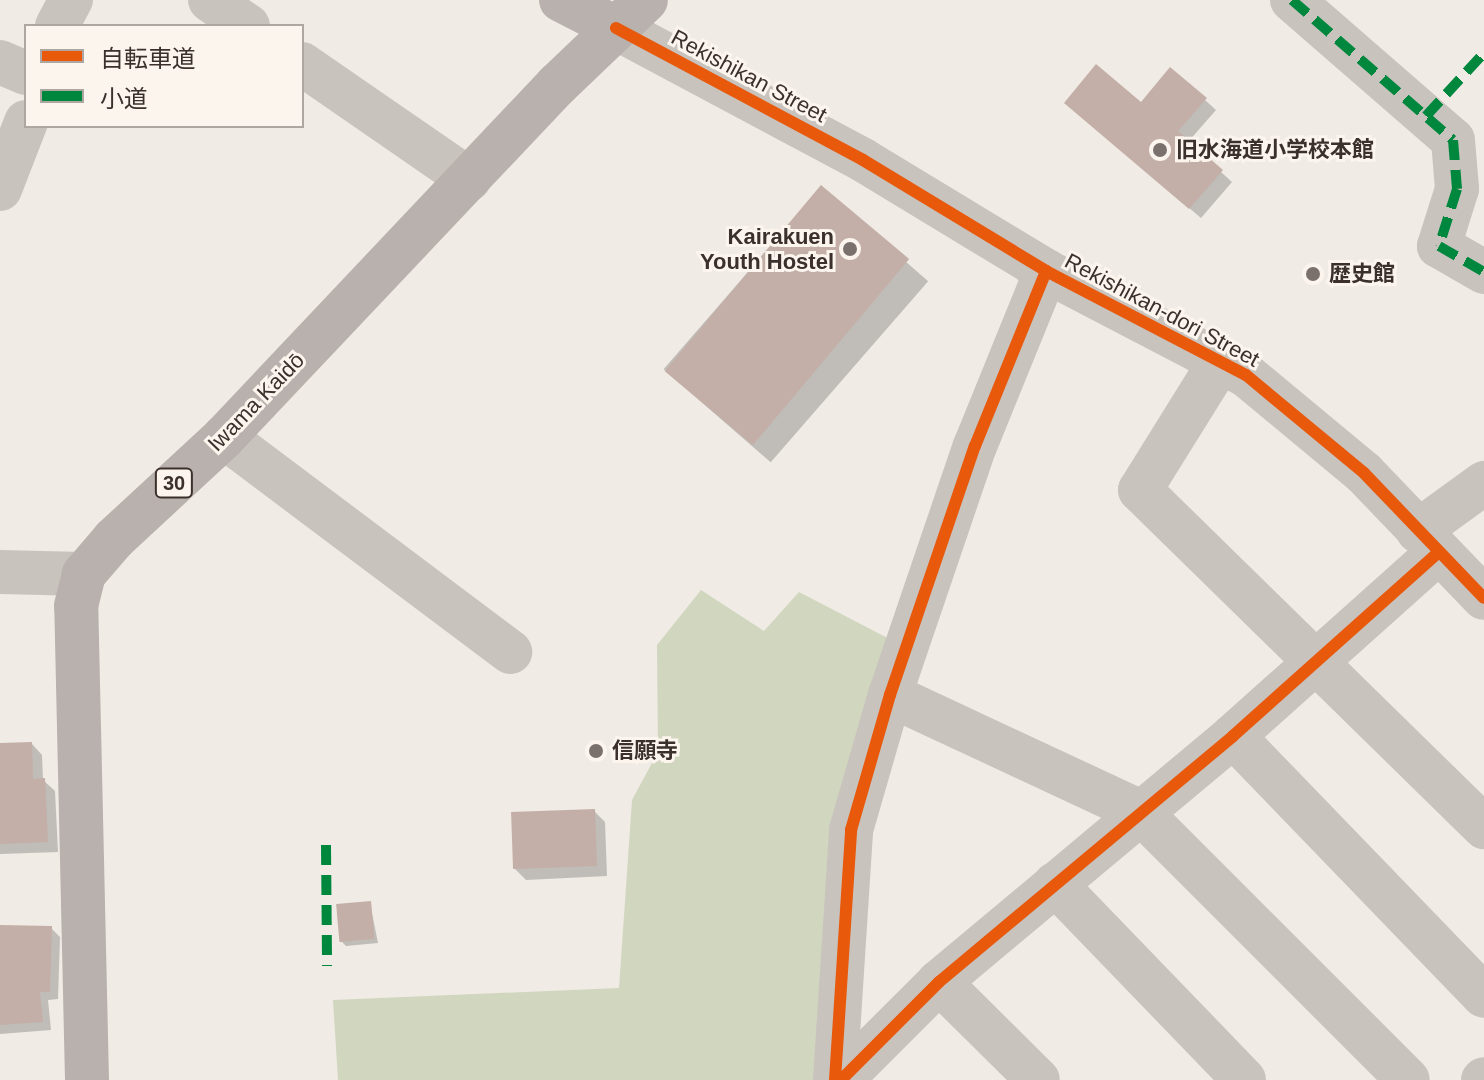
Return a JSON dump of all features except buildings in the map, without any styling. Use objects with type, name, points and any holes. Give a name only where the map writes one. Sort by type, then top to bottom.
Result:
[{"type":"main road","points":[[561,0],[631,14]]},
{"type":"main road","name":"Iwama Kaidō","points":[[84,574],[224,437],[631,14]]},
{"type":"main road","points":[[84,574],[76,606],[87,1080]]},
{"type":"street","points":[[58,24],[71,0]]},
{"type":"street","points":[[210,0],[245,24]]},
{"type":"street","points":[[1292,0],[1453,140],[1457,189],[1439,246],[1484,272]]},
{"type":"street","name":"Rekishikan Street","points":[[631,14],[1046,271]]},
{"type":"street","points":[[0,62],[24,72]]},
{"type":"street","points":[[304,65],[469,179]]},
{"type":"street","points":[[0,189],[24,127]]},
{"type":"street","points":[[835,1080],[851,830],[890,695],[975,446],[1046,271]]},
{"type":"street","name":"Rekishikan-dori Street","points":[[1046,271],[1221,360],[1318,431],[1484,598]]},
{"type":"street","points":[[1221,360],[1140,490],[1484,827]]},
{"type":"street","points":[[224,437],[510,652]]},
{"type":"street","points":[[841,1080],[939,982],[1318,662],[1484,483]]},
{"type":"street","points":[[0,572],[84,574]]},
{"type":"street","points":[[890,695],[1139,811],[1408,1080]]},
{"type":"street","points":[[1233,736],[1484,996]]},
{"type":"street","points":[[1055,884],[1219,1072]]},
{"type":"street","points":[[939,982],[1038,1080]]},
{"type":"green space","points":[[701,590],[764,631],[799,592],[899,644],[822,1080],[338,1080],[333,1000],[619,988],[632,800],[658,752],[657,645]]},
{"type":"marked path","points":[[1292,0],[1453,140],[1457,189],[1439,246],[1484,272]]},
{"type":"marked path","points":[[1426,116],[1484,53]]},
{"type":"marked path","points":[[326,845],[327,966]]},
{"type":"cycle path","points":[[616,28],[863,160],[1046,271],[1246,375],[1364,473],[1484,598]]},
{"type":"cycle path","points":[[835,1080],[851,830],[890,695],[975,446],[1046,271]]},
{"type":"cycle path","points":[[841,1080],[939,982],[1233,736],[1438,553]]},
{"type":"place","name":"旧水海道小学校本館","points":[[1160,150]]},
{"type":"place","name":"Kairakuen Youth Hostel","points":[[850,249]]},
{"type":"place","name":"歴史館","points":[[1313,274]]},
{"type":"place","name":"信願寺","points":[[596,751]]}]
